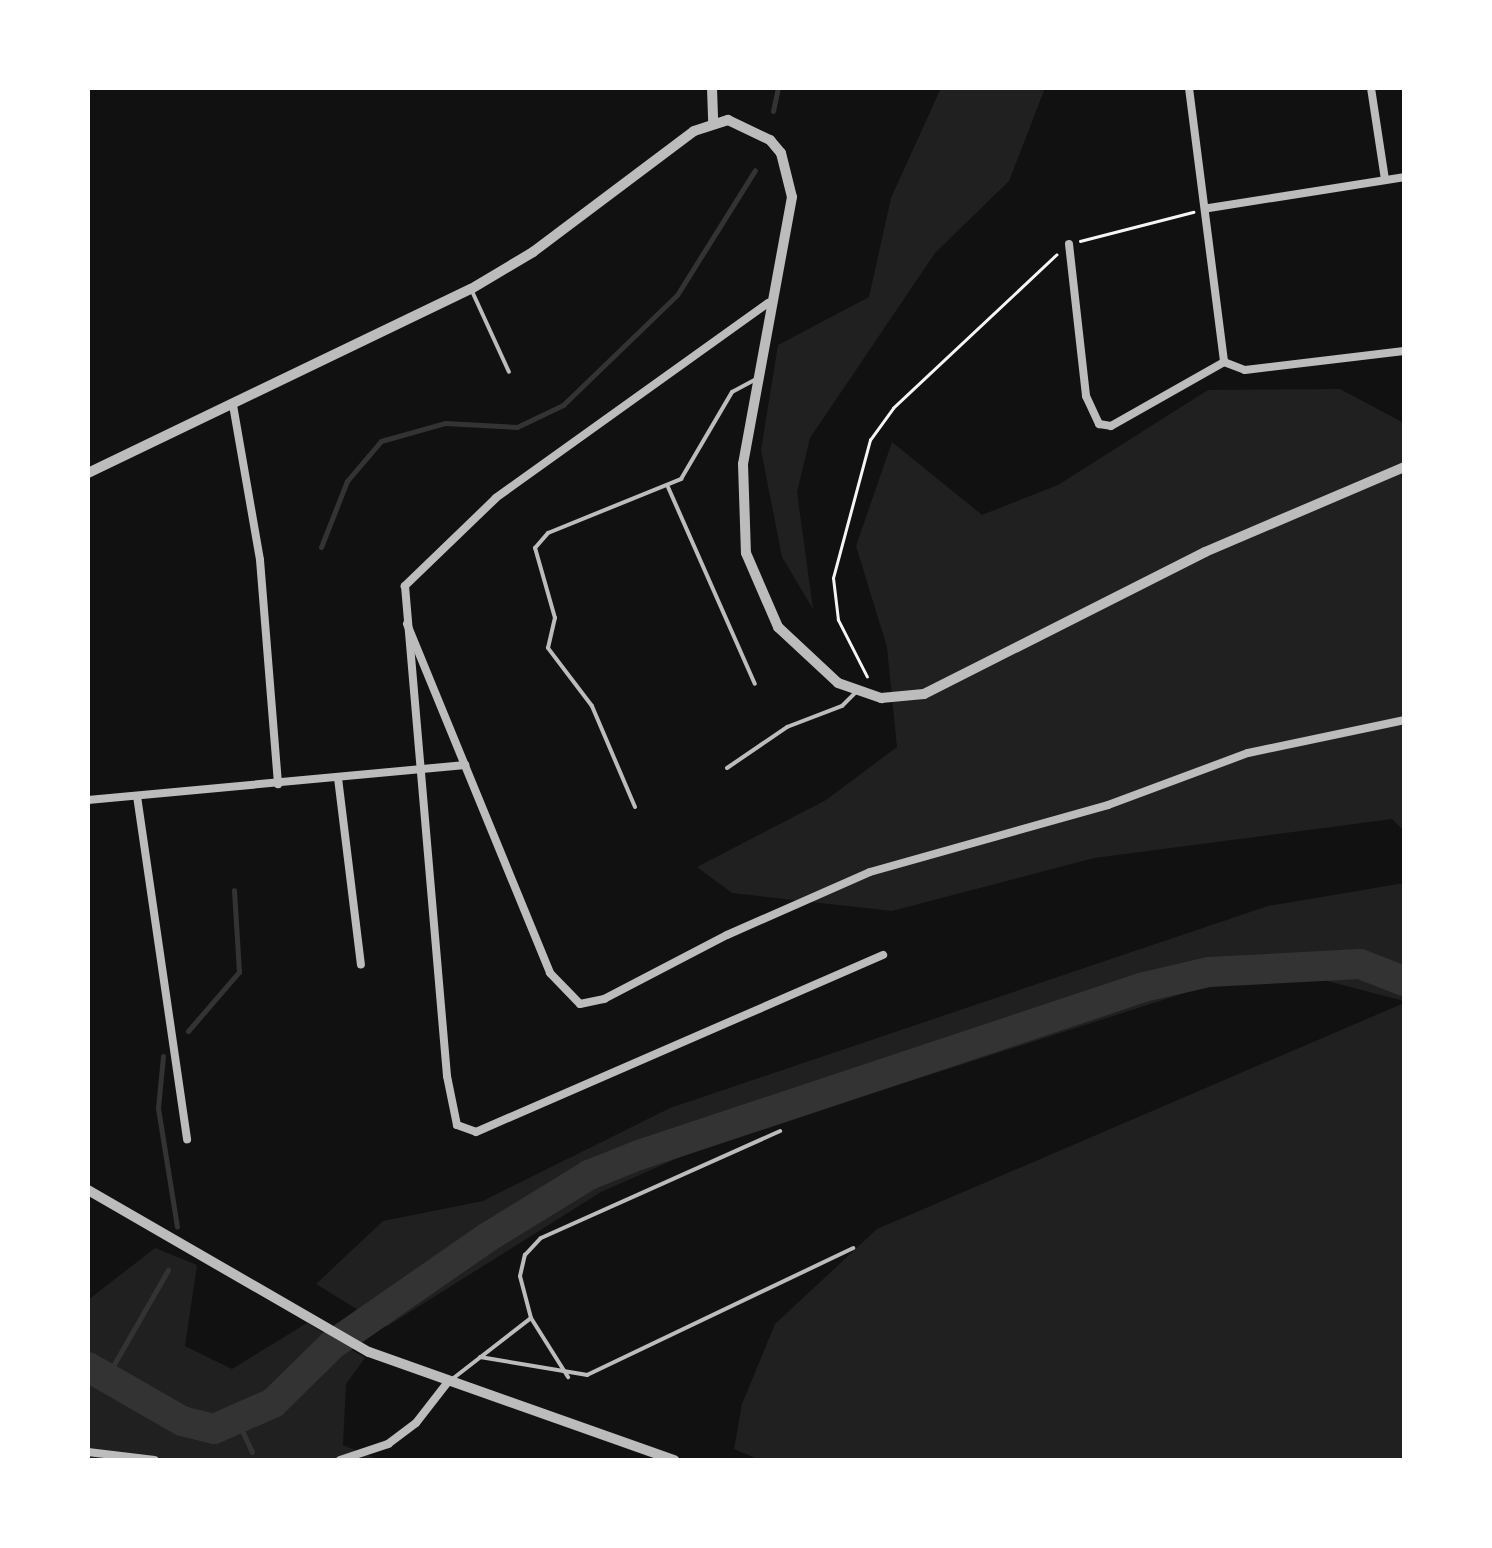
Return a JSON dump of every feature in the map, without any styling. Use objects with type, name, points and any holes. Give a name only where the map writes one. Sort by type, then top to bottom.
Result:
[{"type":"street","points":[[712,88],[713,123]]},
{"type":"street","points":[[1189,88],[1209,208],[1224,362]]},
{"type":"street","points":[[1371,88],[1385,180]]},
{"type":"street","points":[[88,473],[471,289],[713,123],[750,128],[770,140],[788,166],[792,197],[768,303],[740,497],[750,566],[778,627],[814,668],[856,692],[881,698],[924,694],[1205,552],[1404,466]]},
{"type":"street","points":[[1209,208],[1404,177]]},
{"type":"street","points":[[1068,244],[1086,396],[1098,424],[1111,426],[1224,362]]},
{"type":"street","points":[[768,303],[496,498],[411,577],[404,616],[447,1076],[457,1124],[476,1132],[883,955]]},
{"type":"street","points":[[1224,362],[1244,370],[1404,351]]},
{"type":"street","points":[[233,405],[260,560],[278,784]]},
{"type":"street","points":[[404,616],[550,973],[568,997],[580,1004],[604,999],[727,935],[870,872],[1108,806],[1248,754],[1404,720]]},
{"type":"street","points":[[88,800],[465,765]]},
{"type":"street","points":[[338,778],[361,965]]},
{"type":"street","points":[[137,796],[187,1140]]},
{"type":"street","points":[[88,1190],[369,1352],[674,1460]]},
{"type":"street","points":[[340,1460],[388,1444],[416,1422],[447,1382]]},
{"type":"street","points":[[88,1452],[155,1460]]},
{"type":"lane","points":[[471,289],[509,372]]},
{"type":"lane","points":[[634,807],[592,706],[548,648],[554,618],[535,548],[548,533],[680,479],[732,392],[756,379]]},
{"type":"lane","points":[[668,486],[754,684]]},
{"type":"lane","points":[[727,768],[788,727],[842,706],[856,692]]},
{"type":"lane","points":[[568,1376],[531,1318],[520,1276],[525,1255],[541,1238],[780,1131]]},
{"type":"lane","points":[[480,1357],[568,1376],[587,1375],[853,1248]]},
{"type":"lane","points":[[447,1382],[531,1318]]},
{"type":"path","points":[[881,698],[838,620],[834,578],[870,440],[893,408],[1068,244],[1209,208]]},
{"type":"shaded area","points":[[941,88],[1045,88],[1009,181],[935,253],[810,438],[797,492],[813,609],[782,557],[761,450],[778,345],[869,297],[891,198]]},
{"type":"shaded area","points":[[1340,389],[1404,423],[1404,831],[1392,819],[1094,858],[892,911],[732,893],[697,867],[826,800],[897,747],[887,647],[856,546],[892,442],[982,515],[1058,485],[1208,390]]},
{"type":"shaded area","points":[[1404,883],[1404,1001],[1308,976],[1219,982],[783,1122],[711,1138],[703,1147],[601,1192],[386,1327],[316,1284],[383,1221],[483,1201],[670,1108],[1268,906]]},
{"type":"shaded area","points":[[1404,1003],[1404,1460],[760,1460],[734,1449],[742,1404],[775,1324],[877,1229]]},
{"type":"shaded area","points":[[155,1248],[197,1265],[185,1346],[232,1369],[307,1323],[365,1358],[346,1384],[343,1445],[380,1460],[88,1460],[88,1300]]},
{"type":"waterway","points":[[773,111],[778,88]]},
{"type":"waterway","points":[[321,547],[347,481],[381,441],[445,423],[517,427],[563,405],[677,295],[755,170]]},
{"type":"waterway","points":[[188,1031],[239,972],[234,890]]},
{"type":"waterway","points":[[88,1367],[182,1421],[214,1429],[273,1403],[332,1345],[488,1237],[589,1175],[639,1155],[1144,987],[1209,972],[1360,964],[1404,981]]},
{"type":"waterway","points":[[163,1056],[158,1108],[177,1226]]},
{"type":"waterway","points":[[109,1373],[168,1270]]},
{"type":"waterway","points":[[238,1422],[252,1452]]}]
